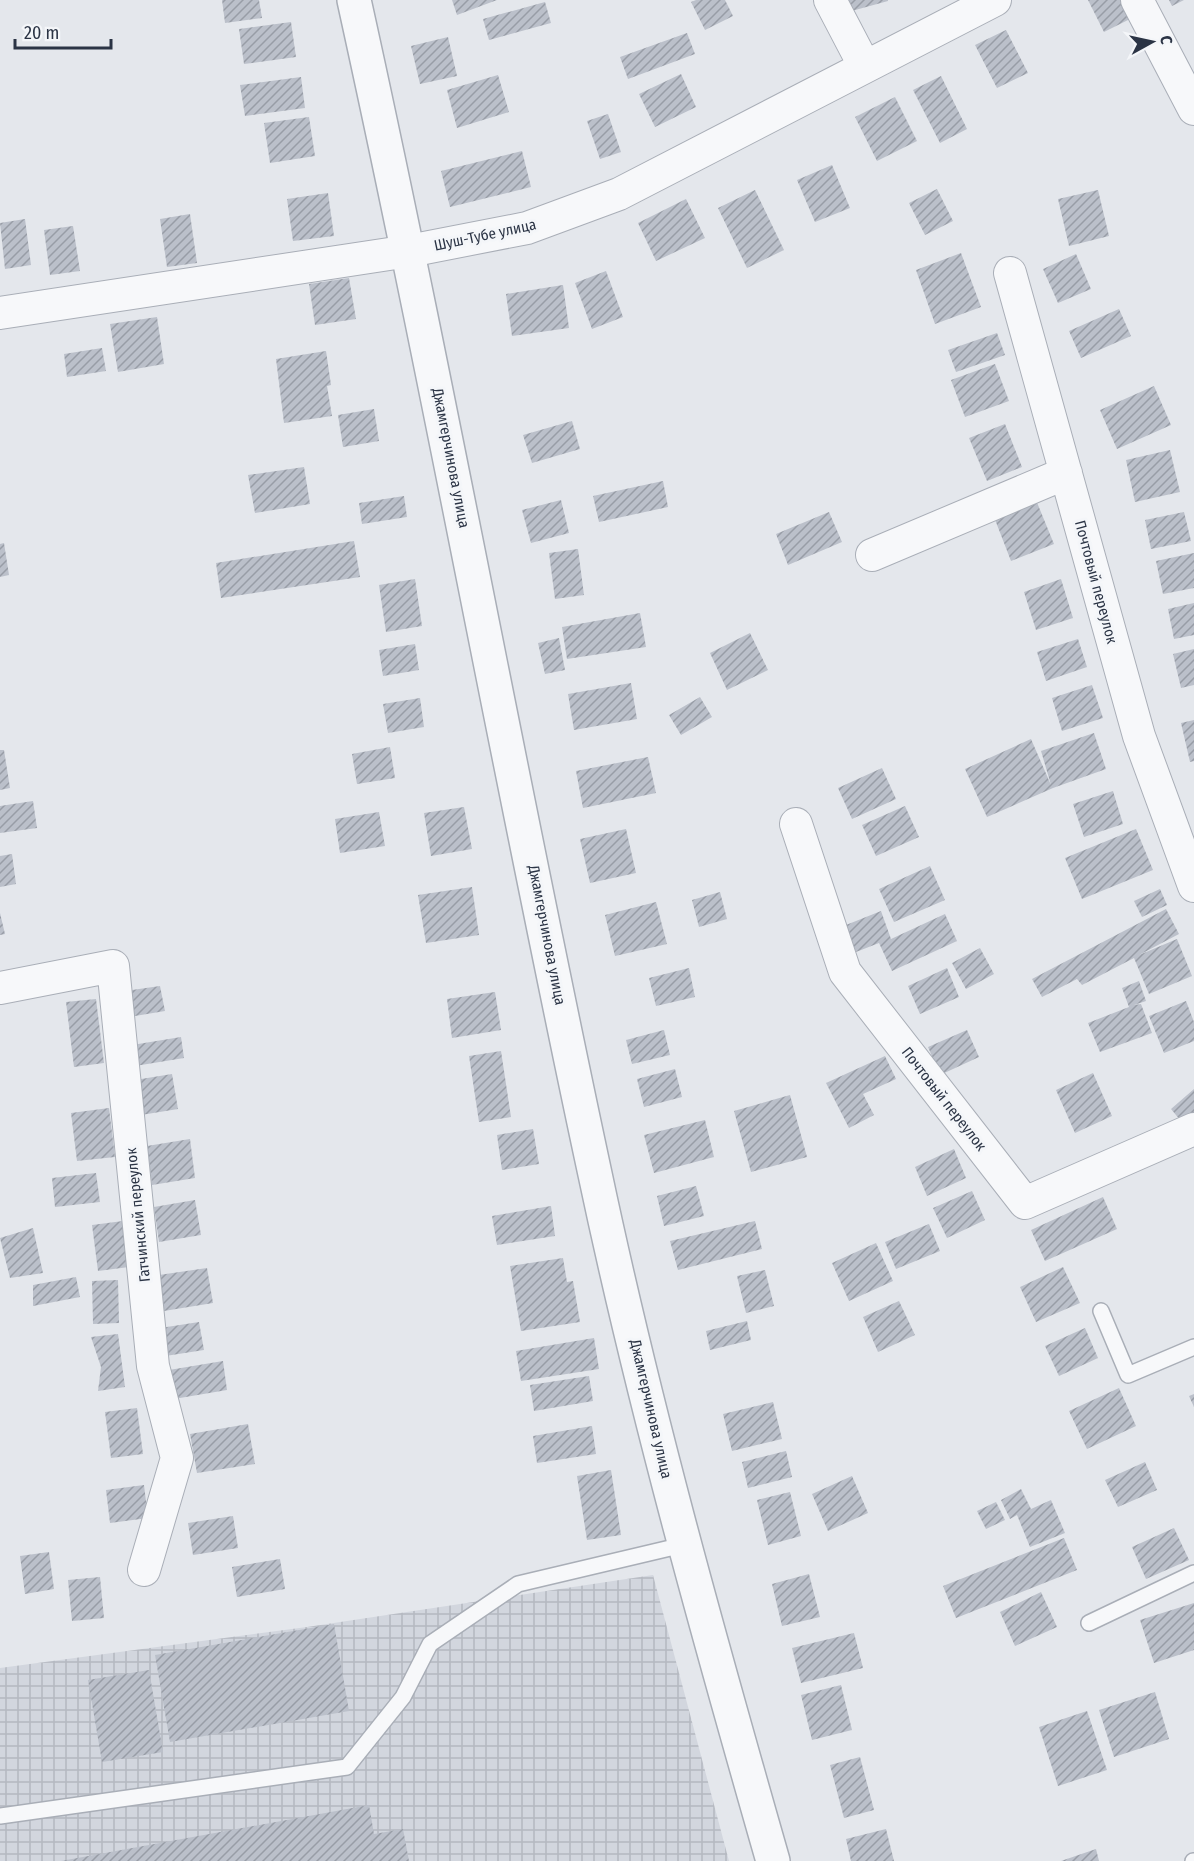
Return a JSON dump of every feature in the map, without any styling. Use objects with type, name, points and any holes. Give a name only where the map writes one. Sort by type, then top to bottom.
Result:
[{"type":"street","name":"Джамгерчинова улица","points":[[354,0],[409,251],[595,1177],[683,1545],[773,1861]]},
{"type":"street","points":[[830,0],[865,67]]},
{"type":"street","name":"Шуш-Тубе улица","points":[[0,313],[409,251],[527,228],[619,194],[994,0]]},
{"type":"street","points":[[1137,0],[1194,109]]},
{"type":"street","name":"Почтовый переулок","points":[[1010,273],[1139,736],[1194,886]]},
{"type":"street","points":[[872,555],[1066,473]]},
{"type":"street","name":"Почтовый переулок","points":[[796,824],[845,972],[1025,1203],[1194,1129]]},
{"type":"street","name":"Гатчинский переулок","points":[[0,988],[113,966],[153,1366],[177,1458],[144,1570]]},
{"type":"lane","points":[[1101,1311],[1128,1375],[1194,1347]]},
{"type":"lane","points":[[0,1816],[347,1767],[403,1697],[430,1644],[518,1584],[683,1545]]},
{"type":"lane","points":[[1089,1623],[1194,1573]]},
{"type":"shaded area","points":[[653,1575],[729,1861],[0,1861],[0,1668],[307,1627]]},
{"type":"building","points":[[222,0],[259,0],[262,18],[225,23]]},
{"type":"building","points":[[452,0],[497,0],[457,15]]},
{"type":"building","points":[[725,0],[733,16],[705,30],[691,2]]},
{"type":"building","points":[[844,0],[888,0],[888,1],[848,12]]},
{"type":"building","points":[[1088,0],[1126,0],[1134,17],[1104,32]]},
{"type":"building","points":[[1169,0],[1184,0],[1172,6]]},
{"type":"building","points":[[545,2],[551,23],[489,40],[483,19]]},
{"type":"building","points":[[291,22],[296,57],[244,64],[239,29]]},
{"type":"building","points":[[1006,30],[1028,73],[997,88],[975,45]]},
{"type":"building","points":[[687,33],[695,54],[628,79],[620,57]]},
{"type":"building","points":[[448,37],[457,76],[420,84],[411,46]]},
{"type":"building","points":[[681,74],[696,107],[655,127],[639,94]]},
{"type":"building","points":[[498,75],[509,112],[457,128],[447,90]]},
{"type":"building","points":[[941,76],[967,129],[940,143],[913,90]]},
{"type":"building","points":[[301,77],[305,108],[245,116],[240,85]]},
{"type":"building","points":[[895,97],[917,141],[877,161],[855,117]]},
{"type":"building","points":[[608,114],[621,152],[600,159],[587,121]]},
{"type":"building","points":[[309,117],[315,156],[270,163],[264,123]]},
{"type":"building","points":[[522,151],[531,187],[450,207],[441,171]]},
{"type":"building","points":[[832,165],[850,208],[815,222],[797,180]]},
{"type":"building","points":[[937,189],[953,221],[925,235],[909,203]]},
{"type":"building","points":[[755,190],[784,250],[747,268],[718,208]]},
{"type":"building","points":[[1098,190],[1109,236],[1069,246],[1058,199]]},
{"type":"building","points":[[328,193],[334,236],[293,241],[287,199]]},
{"type":"building","points":[[686,199],[705,238],[656,261],[638,223]]},
{"type":"building","points":[[190,214],[197,263],[167,267],[160,219]]},
{"type":"building","points":[[25,219],[31,265],[5,269],[0,223]]},
{"type":"building","points":[[73,226],[80,271],[50,275],[44,230]]},
{"type":"building","points":[[961,253],[981,307],[935,324],[916,270]]},
{"type":"building","points":[[1076,254],[1091,289],[1058,303],[1043,269]]},
{"type":"building","points":[[606,271],[623,317],[592,329],[575,283]]},
{"type":"building","points":[[349,278],[356,319],[315,325],[309,284]]},
{"type":"building","points":[[563,285],[569,328],[512,336],[506,294]]},
{"type":"building","points":[[1119,309],[1131,336],[1081,358],[1069,331]]},
{"type":"building","points":[[157,317],[164,364],[118,372],[110,324]]},
{"type":"building","points":[[997,333],[1005,355],[956,372],[948,350]]},
{"type":"building","points":[[102,348],[106,371],[67,377],[64,354]]},
{"type":"building","points":[[326,351],[331,385],[327,386],[332,416],[284,423],[276,359]]},
{"type":"building","points":[[995,364],[1009,401],[965,417],[951,380]]},
{"type":"building","points":[[1154,386],[1171,425],[1117,449],[1100,410]]},
{"type":"building","points":[[374,409],[379,441],[343,447],[338,415]]},
{"type":"building","points":[[572,421],[580,449],[532,463],[523,435]]},
{"type":"building","points":[[1005,424],[1022,467],[987,481],[969,438]]},
{"type":"building","points":[[1170,450],[1180,492],[1135,502],[1126,460]]},
{"type":"building","points":[[304,467],[310,504],[255,513],[248,475]]},
{"type":"building","points":[[663,481],[668,507],[599,522],[593,496]]},
{"type":"building","points":[[404,496],[407,517],[362,524],[359,503]]},
{"type":"building","points":[[561,500],[569,533],[531,543],[522,510]]},
{"type":"building","points":[[1036,500],[1054,544],[1011,561],[994,517]]},
{"type":"building","points":[[829,512],[842,542],[788,565],[776,534]]},
{"type":"building","points":[[1184,512],[1191,541],[1151,549],[1145,520]]},
{"type":"building","points":[[354,541],[360,577],[221,598],[216,563]]},
{"type":"building","points":[[4,543],[9,575],[0,577],[0,544]]},
{"type":"building","points":[[578,549],[584,595],[555,599],[549,553]]},
{"type":"building","points":[[1194,553],[1194,588],[1163,594],[1156,561]]},
{"type":"building","points":[[415,579],[422,626],[386,632],[379,585]]},
{"type":"building","points":[[1061,579],[1073,618],[1036,630],[1024,592]]},
{"type":"building","points":[[1194,603],[1194,635],[1174,639],[1168,609]]},
{"type":"building","points":[[640,613],[646,647],[567,659],[562,627]]},
{"type":"building","points":[[750,633],[768,670],[727,690],[710,653]]},
{"type":"building","points":[[559,638],[565,670],[545,674],[538,643]]},
{"type":"building","points":[[1078,639],[1087,667],[1046,681],[1037,652]]},
{"type":"building","points":[[415,644],[419,670],[383,676],[379,650]]},
{"type":"building","points":[[1194,649],[1194,685],[1181,688],[1173,654]]},
{"type":"building","points":[[631,683],[637,719],[574,730],[568,694]]},
{"type":"building","points":[[1092,685],[1103,718],[1062,731],[1052,698]]},
{"type":"building","points":[[700,697],[712,717],[681,735],[669,715]]},
{"type":"building","points":[[420,698],[424,727],[388,733],[383,704]]},
{"type":"building","points":[[1194,720],[1194,761],[1190,762],[1181,723]]},
{"type":"building","points":[[1094,733],[1106,769],[1053,788],[987,817],[965,769],[1031,739],[1051,785],[1041,751]]},
{"type":"building","points":[[390,747],[395,778],[357,784],[352,754]]},
{"type":"building","points":[[0,750],[4,750],[10,788],[0,790]]},
{"type":"building","points":[[648,757],[656,793],[583,808],[576,771]]},
{"type":"building","points":[[882,768],[896,799],[852,819],[838,788]]},
{"type":"building","points":[[1113,791],[1123,824],[1084,837],[1073,804]]},
{"type":"building","points":[[33,801],[37,828],[0,833],[0,806]]},
{"type":"building","points":[[905,806],[919,837],[876,856],[862,825]]},
{"type":"building","points":[[464,807],[472,849],[431,856],[424,813]]},
{"type":"building","points":[[379,812],[385,846],[340,853],[335,819]]},
{"type":"building","points":[[626,829],[636,873],[590,883],[580,839]]},
{"type":"building","points":[[1136,829],[1153,870],[1082,899],[1065,858]]},
{"type":"building","points":[[12,854],[16,884],[0,887],[0,856]]},
{"type":"building","points":[[930,866],[945,900],[894,922],[879,889]]},
{"type":"building","points":[[472,887],[479,935],[426,943],[418,895]]},
{"type":"building","points":[[1160,889],[1167,905],[1142,917],[1134,901]]},
{"type":"building","points":[[720,892],[727,919],[699,927],[692,900]]},
{"type":"building","points":[[656,902],[667,944],[615,956],[605,915]]},
{"type":"building","points":[[1166,909],[1179,934],[1139,955],[1177,939],[1192,976],[1149,994],[1134,958],[1082,985],[1077,979],[1042,997],[1032,979]]},
{"type":"building","points":[[881,911],[891,939],[945,914],[957,941],[892,971],[879,943],[856,952],[846,925]]},
{"type":"building","points":[[0,913],[5,934],[0,935]]},
{"type":"building","points":[[980,948],[994,974],[966,989],[952,963]]},
{"type":"building","points":[[689,968],[695,997],[656,1006],[649,978]]},
{"type":"building","points":[[947,968],[959,997],[920,1014],[908,986]]},
{"type":"building","points":[[1139,981],[1146,1001],[1134,1005],[1141,1004],[1152,1033],[1100,1052],[1088,1023],[1129,1007],[1122,988]]},
{"type":"building","points":[[160,986],[165,1011],[129,1017],[125,991]]},
{"type":"building","points":[[495,992],[501,1030],[452,1038],[447,999]]},
{"type":"building","points":[[96,999],[104,1063],[74,1067],[66,1002]]},
{"type":"building","points":[[1186,1001],[1194,1022],[1194,1041],[1164,1053],[1149,1016]]},
{"type":"building","points":[[664,1030],[670,1055],[632,1064],[626,1040]]},
{"type":"building","points":[[967,1030],[979,1057],[940,1075],[928,1047]]},
{"type":"building","points":[[181,1037],[184,1058],[135,1066],[132,1045]]},
{"type":"building","points":[[501,1051],[511,1117],[479,1122],[469,1056]]},
{"type":"building","points":[[885,1056],[896,1079],[863,1094],[874,1115],[849,1128],[826,1083]]},
{"type":"building","points":[[675,1069],[682,1097],[644,1107],[637,1079]]},
{"type":"building","points":[[1093,1073],[1112,1116],[1075,1133],[1056,1090]]},
{"type":"building","points":[[172,1074],[178,1109],[141,1115],[135,1080]]},
{"type":"building","points":[[1194,1089],[1194,1118],[1185,1126],[1171,1109]]},
{"type":"building","points":[[790,1095],[807,1157],[751,1172],[734,1111]]},
{"type":"building","points":[[109,1108],[115,1157],[77,1161],[71,1113]]},
{"type":"building","points":[[705,1120],[714,1157],[654,1173],[644,1135]]},
{"type":"building","points":[[533,1129],[539,1164],[502,1170],[497,1135]]},
{"type":"building","points":[[190,1139],[195,1178],[152,1185],[147,1146]]},
{"type":"building","points":[[954,1149],[966,1178],[927,1196],[915,1167]]},
{"type":"building","points":[[96,1173],[100,1202],[55,1207],[52,1178]]},
{"type":"building","points":[[696,1186],[704,1216],[664,1226],[657,1196]]},
{"type":"building","points":[[972,1191],[985,1220],[947,1238],[933,1208]]},
{"type":"building","points":[[1103,1197],[1117,1229],[1045,1261],[1031,1230]]},
{"type":"building","points":[[195,1200],[201,1235],[159,1242],[154,1207]]},
{"type":"building","points":[[551,1206],[555,1236],[497,1245],[492,1216]]},
{"type":"building","points":[[123,1221],[129,1267],[98,1271],[92,1225]]},
{"type":"building","points":[[755,1221],[762,1249],[678,1270],[670,1241]]},
{"type":"building","points":[[929,1224],[940,1251],[896,1269],[885,1242]]},
{"type":"building","points":[[33,1228],[43,1273],[10,1278],[0,1238]]},
{"type":"building","points":[[876,1243],[893,1281],[849,1301],[832,1263]]},
{"type":"building","points":[[563,1258],[567,1282],[573,1281],[580,1322],[521,1331],[510,1266]]},
{"type":"building","points":[[1063,1267],[1080,1303],[1036,1322],[1020,1287]]},
{"type":"building","points":[[207,1268],[213,1303],[164,1311],[159,1275]]},
{"type":"building","points":[[765,1270],[774,1306],[746,1313],[737,1276]]},
{"type":"building","points":[[76,1277],[80,1297],[33,1306],[33,1285]]},
{"type":"building","points":[[118,1280],[119,1323],[93,1324],[92,1281]]},
{"type":"building","points":[[899,1301],[915,1335],[878,1352],[863,1317]]},
{"type":"building","points":[[747,1321],[751,1340],[710,1350],[706,1331]]},
{"type":"building","points":[[199,1322],[204,1350],[159,1357],[154,1329]]},
{"type":"building","points":[[1085,1328],[1098,1358],[1059,1376],[1045,1346]]},
{"type":"building","points":[[118,1334],[125,1387],[98,1391],[101,1367],[91,1337]]},
{"type":"building","points":[[594,1338],[599,1369],[521,1381],[516,1351]]},
{"type":"building","points":[[223,1361],[227,1390],[174,1399],[169,1370]]},
{"type":"building","points":[[589,1376],[593,1401],[534,1411],[530,1385]]},
{"type":"building","points":[[1119,1388],[1136,1426],[1087,1449],[1069,1411]]},
{"type":"building","points":[[1194,1394],[1194,1407],[1189,1396]]},
{"type":"building","points":[[773,1402],[782,1439],[732,1451],[723,1414]]},
{"type":"building","points":[[137,1408],[143,1454],[111,1458],[105,1412]]},
{"type":"building","points":[[248,1424],[255,1464],[197,1473],[190,1434]]},
{"type":"building","points":[[592,1426],[596,1454],[537,1463],[533,1436]]},
{"type":"building","points":[[786,1451],[792,1477],[748,1488],[742,1462]]},
{"type":"building","points":[[1145,1462],[1157,1490],[1118,1507],[1105,1480]]},
{"type":"building","points":[[611,1470],[621,1535],[587,1540],[577,1476]]},
{"type":"building","points":[[852,1476],[868,1513],[828,1531],[812,1494]]},
{"type":"building","points":[[144,1485],[148,1518],[110,1523],[106,1490]]},
{"type":"building","points":[[1021,1489],[1031,1509],[1051,1500],[1065,1533],[1030,1547],[1017,1515],[1010,1519],[1001,1500]]},
{"type":"building","points":[[790,1492],[801,1536],[768,1545],[757,1500]]},
{"type":"building","points":[[996,1502],[1005,1520],[986,1529],[977,1511]]},
{"type":"building","points":[[233,1516],[238,1548],[193,1555],[188,1523]]},
{"type":"building","points":[[1174,1528],[1189,1560],[1146,1579],[1132,1547]]},
{"type":"building","points":[[1064,1538],[1077,1570],[956,1618],[943,1586]]},
{"type":"building","points":[[49,1552],[54,1589],[25,1594],[20,1556]]},
{"type":"building","points":[[280,1559],[285,1589],[237,1597],[232,1567]]},
{"type":"building","points":[[809,1574],[820,1617],[782,1626],[772,1584]]},
{"type":"building","points":[[100,1577],[104,1618],[72,1621],[68,1580]]},
{"type":"building","points":[[1041,1592],[1057,1627],[1015,1646],[1000,1612]]},
{"type":"building","points":[[1194,1603],[1194,1650],[1154,1663],[1140,1620]]},
{"type":"building","points":[[334,1624],[349,1711],[170,1742],[155,1655]]},
{"type":"building","points":[[854,1633],[863,1668],[801,1683],[792,1648]]},
{"type":"building","points":[[149,1670],[163,1752],[102,1762],[88,1680]]},
{"type":"building","points":[[841,1685],[852,1730],[812,1740],[801,1695]]},
{"type":"building","points":[[1155,1692],[1169,1739],[1114,1757],[1099,1710]]},
{"type":"building","points":[[1087,1711],[1107,1770],[1058,1786],[1039,1727]]},
{"type":"building","points":[[860,1757],[874,1810],[844,1818],[830,1765]]},
{"type":"building","points":[[369,1805],[374,1834],[403,1829],[409,1861],[61,1861]]},
{"type":"building","points":[[886,1829],[894,1861],[851,1861],[846,1839]]},
{"type":"building","points":[[1096,1849],[1099,1861],[1061,1861]]}]
